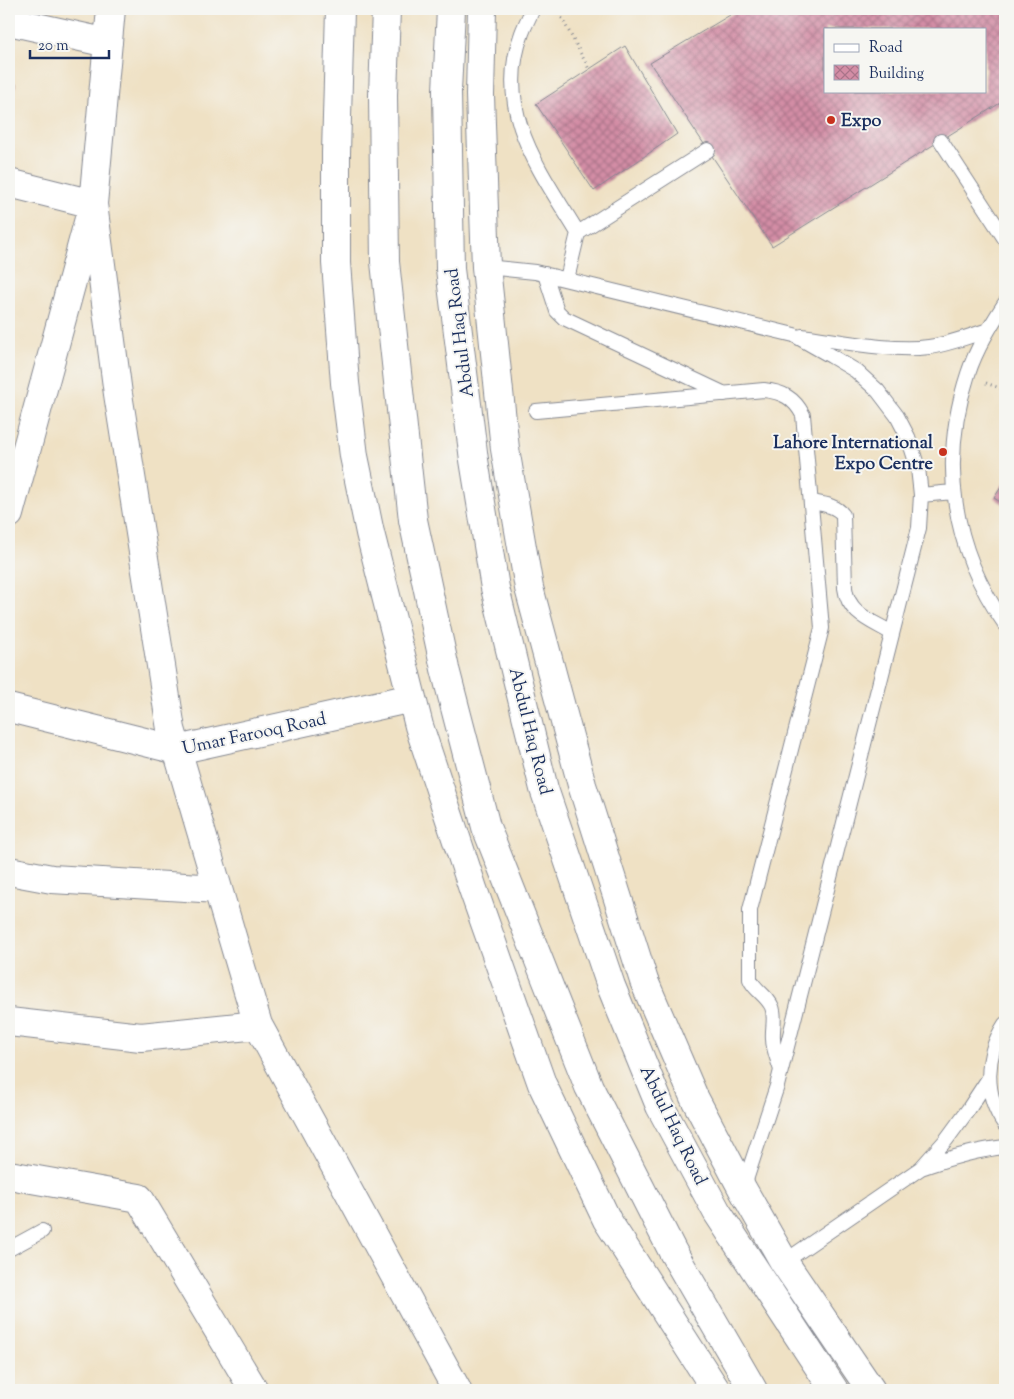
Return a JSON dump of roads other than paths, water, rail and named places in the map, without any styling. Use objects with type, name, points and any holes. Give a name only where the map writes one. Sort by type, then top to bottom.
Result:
[{"type":"street","points":[[9,514],[93,204],[111,9]]},
{"type":"street","points":[[340,9],[336,153],[336,263],[345,383],[354,456],[370,533],[419,726],[472,889],[542,1084],[607,1220],[716,1390]]},
{"type":"street","points":[[386,9],[383,95],[385,262],[413,520],[445,669],[483,818],[589,1086],[673,1252],[753,1390]]},
{"type":"street","name":"Abdul Haq Road","points":[[451,9],[447,91],[450,269],[474,460],[495,588],[544,789],[611,986],[660,1106],[718,1212],[834,1390]]},
{"type":"street","points":[[482,9],[480,95],[486,267],[505,449],[529,588],[582,785],[644,981],[694,1097],[743,1190],[784,1262],[871,1390]]},
{"type":"street","points":[[9,20],[108,43]]},
{"type":"street","points":[[9,183],[93,204]]},
{"type":"street","points":[[93,204],[118,394],[171,729],[258,1026],[457,1390]]},
{"type":"street","points":[[450,269],[486,267]]},
{"type":"street","name":"Umar Farooq Road","points":[[9,708],[177,750],[412,698]]},
{"type":"street","points":[[9,871],[52,879],[218,889]]},
{"type":"street","points":[[9,1022],[141,1037],[258,1026]]},
{"type":"street","points":[[9,1174],[139,1198],[254,1390]]},
{"type":"street","points":[[718,1212],[743,1190]]},
{"type":"street","points":[[759,1276],[784,1262]]},
{"type":"lane","points":[[533,9],[521,34],[515,63],[514,98],[519,124],[527,147],[578,233],[567,280]]},
{"type":"lane","points":[[940,141],[1005,239]]},
{"type":"lane","points":[[578,233],[708,150]]},
{"type":"lane","points":[[486,267],[545,274],[794,335],[894,348],[927,347],[955,342],[988,330]]},
{"type":"lane","points":[[545,274],[555,306],[564,318],[725,394]]},
{"type":"lane","points":[[1005,304],[988,330],[968,373],[956,418],[952,465],[956,511],[968,556],[989,601],[1005,624]]},
{"type":"lane","points":[[743,1190],[781,1070],[919,528],[922,495],[918,468],[908,437],[897,416],[878,391],[856,371],[794,335]]},
{"type":"lane","points":[[536,411],[764,390],[778,391],[790,398],[803,415],[822,628],[750,910],[750,978],[752,984],[772,1005],[774,1014],[772,1040],[781,1070]]},
{"type":"lane","points":[[922,495],[954,492]]},
{"type":"lane","points":[[811,502],[832,507],[843,515],[845,588],[846,598],[850,606],[892,633]]},
{"type":"lane","points":[[1005,1024],[993,1046],[989,1062],[989,1078],[996,1109],[1005,1125]]},
{"type":"lane","points":[[784,1262],[921,1168],[946,1140],[989,1078]]},
{"type":"lane","points":[[921,1168],[954,1156],[989,1148],[1005,1147]]},
{"type":"lane","points":[[9,1249],[42,1231]]},
{"type":"place","name":"Expo","points":[[831,120]]},
{"type":"place","name":"Lahore International Expo Centre","points":[[943,452]]}]
